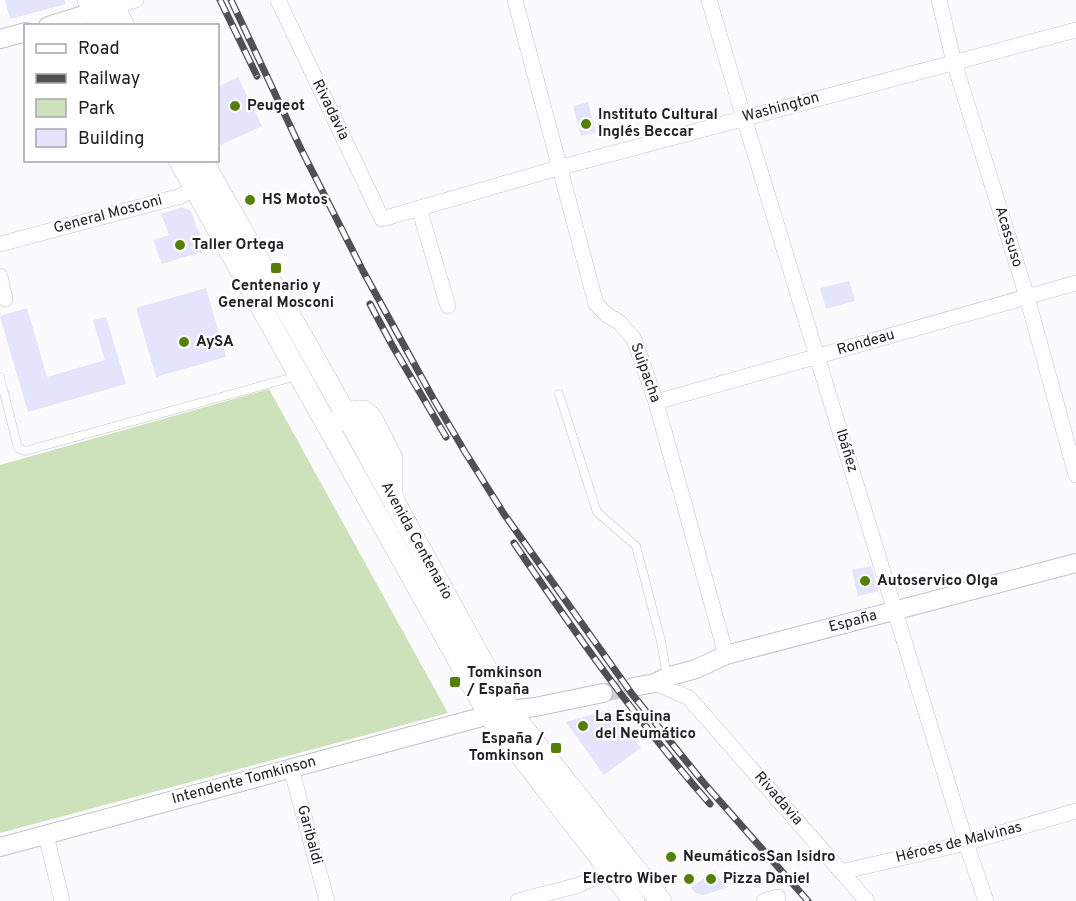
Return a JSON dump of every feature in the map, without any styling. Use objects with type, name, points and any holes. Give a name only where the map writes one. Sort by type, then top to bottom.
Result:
[{"type":"main road","points":[[102,9],[121,24]]},
{"type":"main road","name":"Avenida Centenario","points":[[182,162],[203,176],[264,273],[347,416],[363,411],[371,417],[392,458],[392,499],[499,712],[625,854],[661,901]]},
{"type":"main road","name":"Avenida Centenario","points":[[203,176],[299,376],[327,426],[499,712],[608,868],[634,901]]},
{"type":"main road","points":[[327,426],[347,416]]},
{"type":"street","points":[[54,24],[136,0]]},
{"type":"street","name":"Rivadavia","points":[[278,0],[382,219]]},
{"type":"street","name":"Suipacha","points":[[515,0],[596,304],[607,315],[619,322],[634,339],[656,402],[726,655]]},
{"type":"street","name":"Ibáñez","points":[[709,0],[966,843],[986,901]]},
{"type":"street","name":"Acassuso","points":[[939,0],[954,62],[1027,297],[1076,475]]},
{"type":"street","name":"Washington","points":[[382,219],[558,168],[1076,30]]},
{"type":"street","points":[[0,39],[24,33]]},
{"type":"street","name":"General Mosconi","points":[[0,244],[181,196],[203,176]]},
{"type":"street","points":[[419,208],[448,306]]},
{"type":"street","points":[[0,276],[5,299]]},
{"type":"street","name":"Rondeau","points":[[656,402],[1076,283]]},
{"type":"street","name":"España","points":[[633,687],[696,669],[726,655],[1076,563]]},
{"type":"street","points":[[689,698],[687,686],[696,669]]},
{"type":"street","name":"Rivadavia","points":[[661,680],[689,698],[867,901]]},
{"type":"street","points":[[499,712],[603,693]]},
{"type":"street","name":"Intendente Tomkinson","points":[[0,847],[499,712]]},
{"type":"street","name":"Garibaldi","points":[[291,768],[327,901]]},
{"type":"street","name":"Héroes de Malvinas","points":[[842,872],[966,843],[1076,811]]},
{"type":"street","points":[[46,835],[62,901]]},
{"type":"street","points":[[518,901],[579,885],[592,879],[625,854]]},
{"type":"lane","points":[[0,377],[18,447],[25,451],[299,376]]},
{"type":"lane","points":[[560,394],[597,512],[636,546],[661,641],[661,680]]},
{"type":"green space","points":[[269,389],[448,713],[0,833],[0,465]]},
{"type":"building","points":[[5,0],[65,0],[66,4],[10,19]]},
{"type":"building","name":"Peugeot","points":[[238,77],[262,126],[221,145],[219,141],[219,86]]},
{"type":"building","name":"Instituto Cultural Inglés Beccar","points":[[588,102],[596,132],[581,136],[573,106]]},
{"type":"building","name":"Taller Ortega","points":[[182,207],[191,211],[208,250],[162,264],[153,240],[169,235],[161,214]]},
{"type":"building","points":[[849,281],[855,301],[826,309],[820,288]]},
{"type":"building","points":[[206,288],[226,357],[156,377],[136,308]]},
{"type":"building","points":[[27,308],[47,377],[105,360],[93,320],[106,317],[126,384],[28,412],[0,317]]},
{"type":"building","name":"Autoservico Olga","points":[[871,566],[879,591],[858,596],[852,570]]},
{"type":"building","points":[[609,710],[641,748],[604,775],[566,722]]},
{"type":"building","name":"Pizza Daniel","points":[[715,871],[726,888],[703,895],[695,893],[691,887]]},
{"type":"tunnel","points":[[603,693],[633,687]]},
{"type":"railway","points":[[220,0],[257,76]]},
{"type":"railway","points":[[231,0],[300,147],[363,271],[433,398],[504,514],[632,694],[703,782],[808,901]]},
{"type":"railway","points":[[370,304],[446,437]]},
{"type":"railway","points":[[514,543],[608,676],[710,804]]},
{"type":"place","name":"Peugeot","points":[[235,106]]},
{"type":"place","name":"Instituto Cultural Inglés Beccar","points":[[586,124]]},
{"type":"place","name":"HS Motos","points":[[250,200]]},
{"type":"place","name":"Taller Ortega","points":[[180,245]]},
{"type":"place","name":"Centenario y General Mosconi","points":[[276,268]]},
{"type":"place","name":"AySA","points":[[184,342]]},
{"type":"place","name":"Autoservico Olga","points":[[865,581]]},
{"type":"place","name":"Tomkinson / España","points":[[455,682]]},
{"type":"place","name":"La Esquina del Neumático","points":[[583,726]]},
{"type":"place","name":"España / Tomkinson","points":[[556,748]]},
{"type":"place","name":"NeumáticosSan Isidro","points":[[671,857]]},
{"type":"place","name":"Electro Wiber","points":[[689,879]]},
{"type":"place","name":"Pizza Daniel","points":[[711,879]]}]
